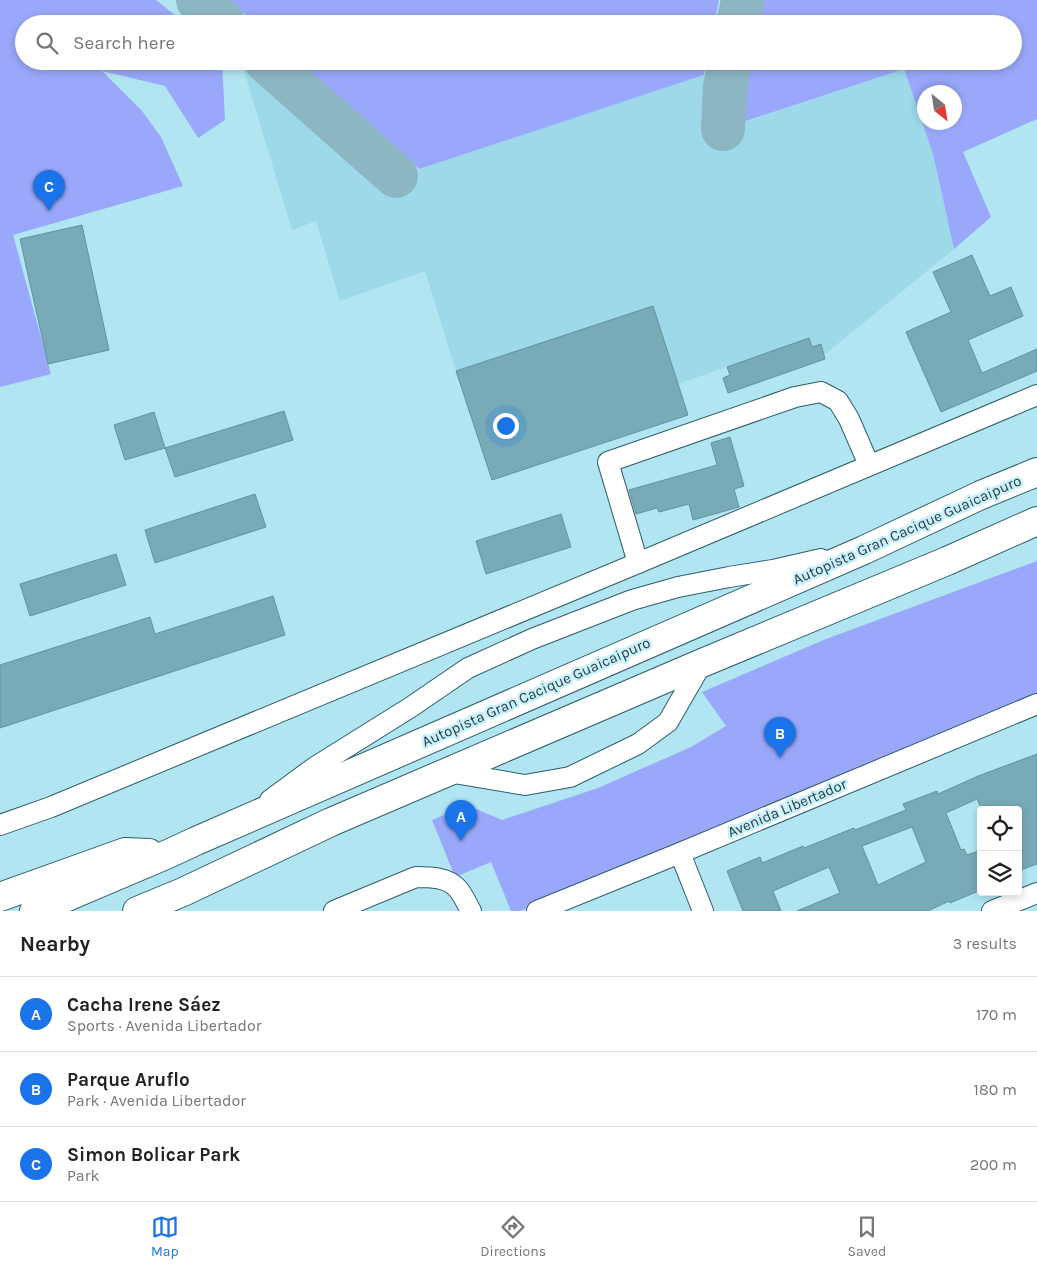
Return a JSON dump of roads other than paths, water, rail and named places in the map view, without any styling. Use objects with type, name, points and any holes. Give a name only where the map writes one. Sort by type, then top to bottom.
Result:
[{"type":"highway","name":"Autopista Gran Cacique Guaicaipuro","points":[[34,911],[864,550],[1035,473]]},
{"type":"highway","points":[[137,911],[183,892],[331,822],[1037,521]]},
{"type":"highway","points":[[947,561],[1037,538]]},
{"type":"highway","points":[[0,897],[125,852],[168,854]]},
{"type":"highway","points":[[158,911],[183,892]]},
{"type":"street","points":[[638,564],[608,462],[795,397],[821,392],[838,401],[849,420],[869,465]]},
{"type":"street","points":[[0,825],[51,807],[638,564],[1037,395]]},
{"type":"street","points":[[196,840],[268,801],[315,767],[411,707],[468,668],[532,639],[632,600],[678,587],[729,576],[773,570],[864,550]]},
{"type":"street","points":[[448,772],[526,785],[570,777],[638,744],[668,722],[702,663]]},
{"type":"street","name":"Avenida Libertador","points":[[537,911],[1037,704]]},
{"type":"street","points":[[680,853],[703,911]]},
{"type":"street","points":[[334,911],[416,877],[430,877],[451,883],[458,889],[471,911]]},
{"type":"street","points":[[992,911],[1037,893]]},
{"type":"place","name":"Simon Bolicar Park","points":[[49,211]]},
{"type":"place","name":"Parque Aruflo","points":[[780,758]]},
{"type":"place","name":"Cacha Irene Sáez","points":[[461,841]]}]
